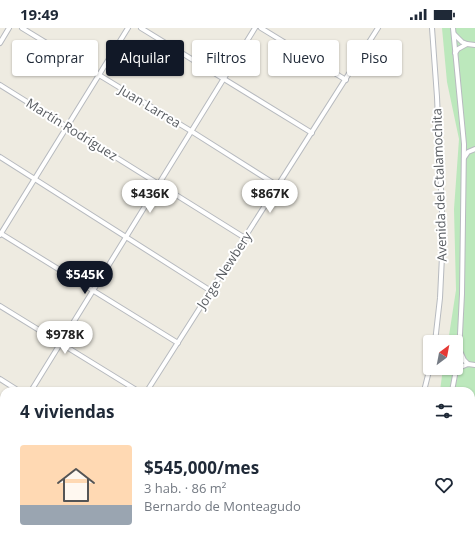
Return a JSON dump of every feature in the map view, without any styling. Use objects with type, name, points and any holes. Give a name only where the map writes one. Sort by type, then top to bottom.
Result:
[{"type":"street","points":[[0,43],[10,28]]},
{"type":"street","name":"Juan Larrea","points":[[22,28],[41,40]]},
{"type":"street","points":[[98,75],[128,28]]},
{"type":"street","points":[[141,28],[312,133]]},
{"type":"street","points":[[34,387],[255,28]]},
{"type":"street","points":[[261,28],[346,80]]},
{"type":"street","name":"Jorge Newbery","points":[[150,387],[378,28]]},
{"type":"street","name":"Avenida del Ctalamochita","points":[[432,28],[437,97],[443,235],[440,298],[436,335]]},
{"type":"street","points":[[453,28],[464,144],[463,276],[460,335]]},
{"type":"street","points":[[454,34],[462,42],[475,45]]},
{"type":"street","points":[[455,53],[458,49],[467,44]]},
{"type":"street","name":"Juan Larrea","points":[[98,75],[278,186]]},
{"type":"street","points":[[97,76],[0,234],[178,343]]},
{"type":"street","name":"Martín Rodríguez","points":[[0,85],[245,238]]},
{"type":"street","points":[[464,144],[475,148]]},
{"type":"street","points":[[464,158],[468,152],[475,148]]},
{"type":"street","points":[[0,157],[211,291]]},
{"type":"street","points":[[0,306],[132,387]]},
{"type":"street","points":[[463,358],[468,364]]},
{"type":"street","points":[[463,366],[468,364],[475,365]]},
{"type":"street","points":[[425,387],[428,375]]},
{"type":"street","points":[[453,387],[455,375]]},
{"type":"street","points":[[0,379],[13,387]]},
{"type":"green space","points":[[442,28],[475,28],[475,387],[441,387],[442,375],[463,375],[463,335],[449,335],[456,290],[454,209],[459,139],[447,82]]}]
